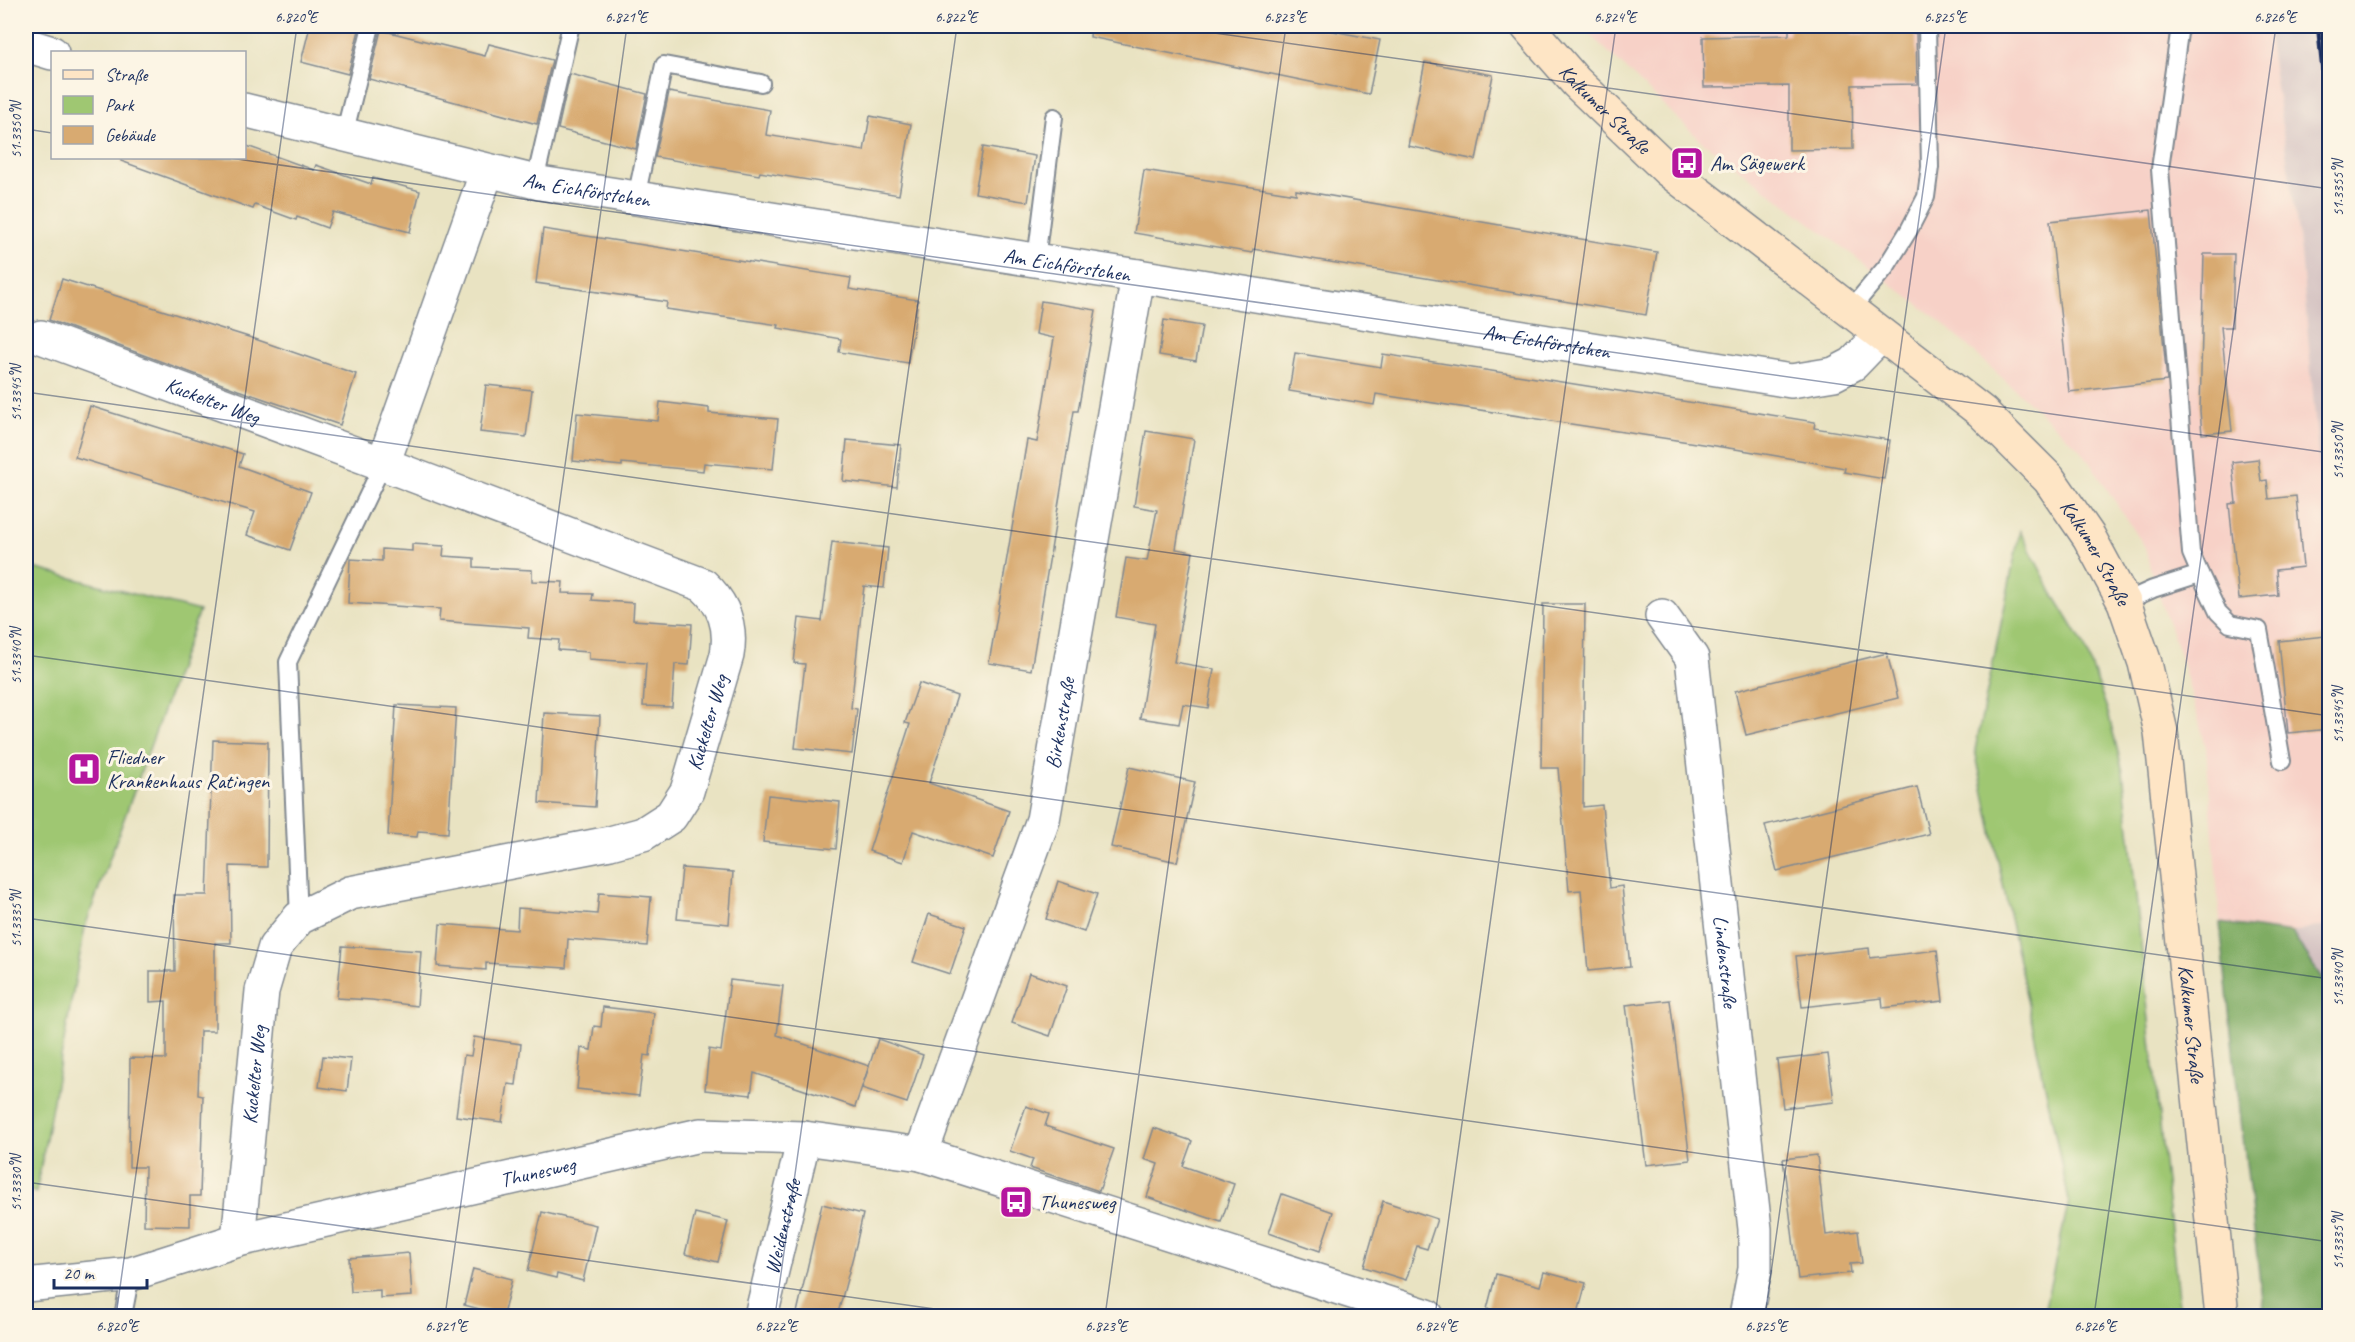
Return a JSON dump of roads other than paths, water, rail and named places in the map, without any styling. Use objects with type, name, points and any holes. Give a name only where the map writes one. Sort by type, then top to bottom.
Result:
[{"type":"main road","name":"Kalkumer Straße","points":[[1527,26],[1576,82],[1668,170],[1982,412],[2049,479],[2089,537],[2124,602],[2145,663],[2161,732],[2222,1317]]},
{"type":"street","points":[[26,45],[51,53]]},
{"type":"street","name":"Am Eichförstchen","points":[[246,110],[535,181],[1791,381],[1834,374],[1853,364],[1881,335]]},
{"type":"street","points":[[383,464],[487,171]]},
{"type":"street","name":"Birkenstraße","points":[[921,1154],[1043,820],[1138,276]]},
{"type":"street","name":"Kuckelter Weg","points":[[41,337],[703,585],[716,596],[724,610],[729,641],[687,791],[671,816],[643,834],[610,843],[350,893],[299,918],[275,947],[262,991],[238,1240]]},
{"type":"street","name":"Lindenstraße","points":[[1662,616],[1692,658],[1755,1229],[1755,1269],[1746,1317]]},
{"type":"street","name":"Thunesweg","points":[[26,1285],[131,1274],[238,1240],[700,1135],[804,1138],[921,1154],[1427,1317]]},
{"type":"street","name":"Weidenstraße","points":[[761,1317],[804,1138]]},
{"type":"lane","points":[[344,135],[371,26]]},
{"type":"lane","points":[[1850,310],[1886,267],[1926,197],[1930,167],[1927,26]]},
{"type":"lane","points":[[2180,26],[2160,169],[2191,553],[2218,612],[2230,624],[2259,630],[2282,761]]},
{"type":"lane","points":[[535,181],[570,29]]},
{"type":"lane","points":[[636,198],[664,65],[761,83]]},
{"type":"lane","points":[[1036,260],[1054,117]]},
{"type":"lane","points":[[299,918],[288,662],[383,464]]},
{"type":"lane","points":[[2124,602],[2153,589],[2200,574]]},
{"type":"lane","points":[[123,1317],[131,1274]]},
{"type":"railway","points":[[2318,26],[2330,141]]},
{"type":"place","name":"Am Sägewerk","points":[[1687,163]]},
{"type":"place","name":"Fliedner Krankenhaus Ratingen","points":[[84,769]]},
{"type":"place","name":"Thunesweg","points":[[1016,1202]]}]
